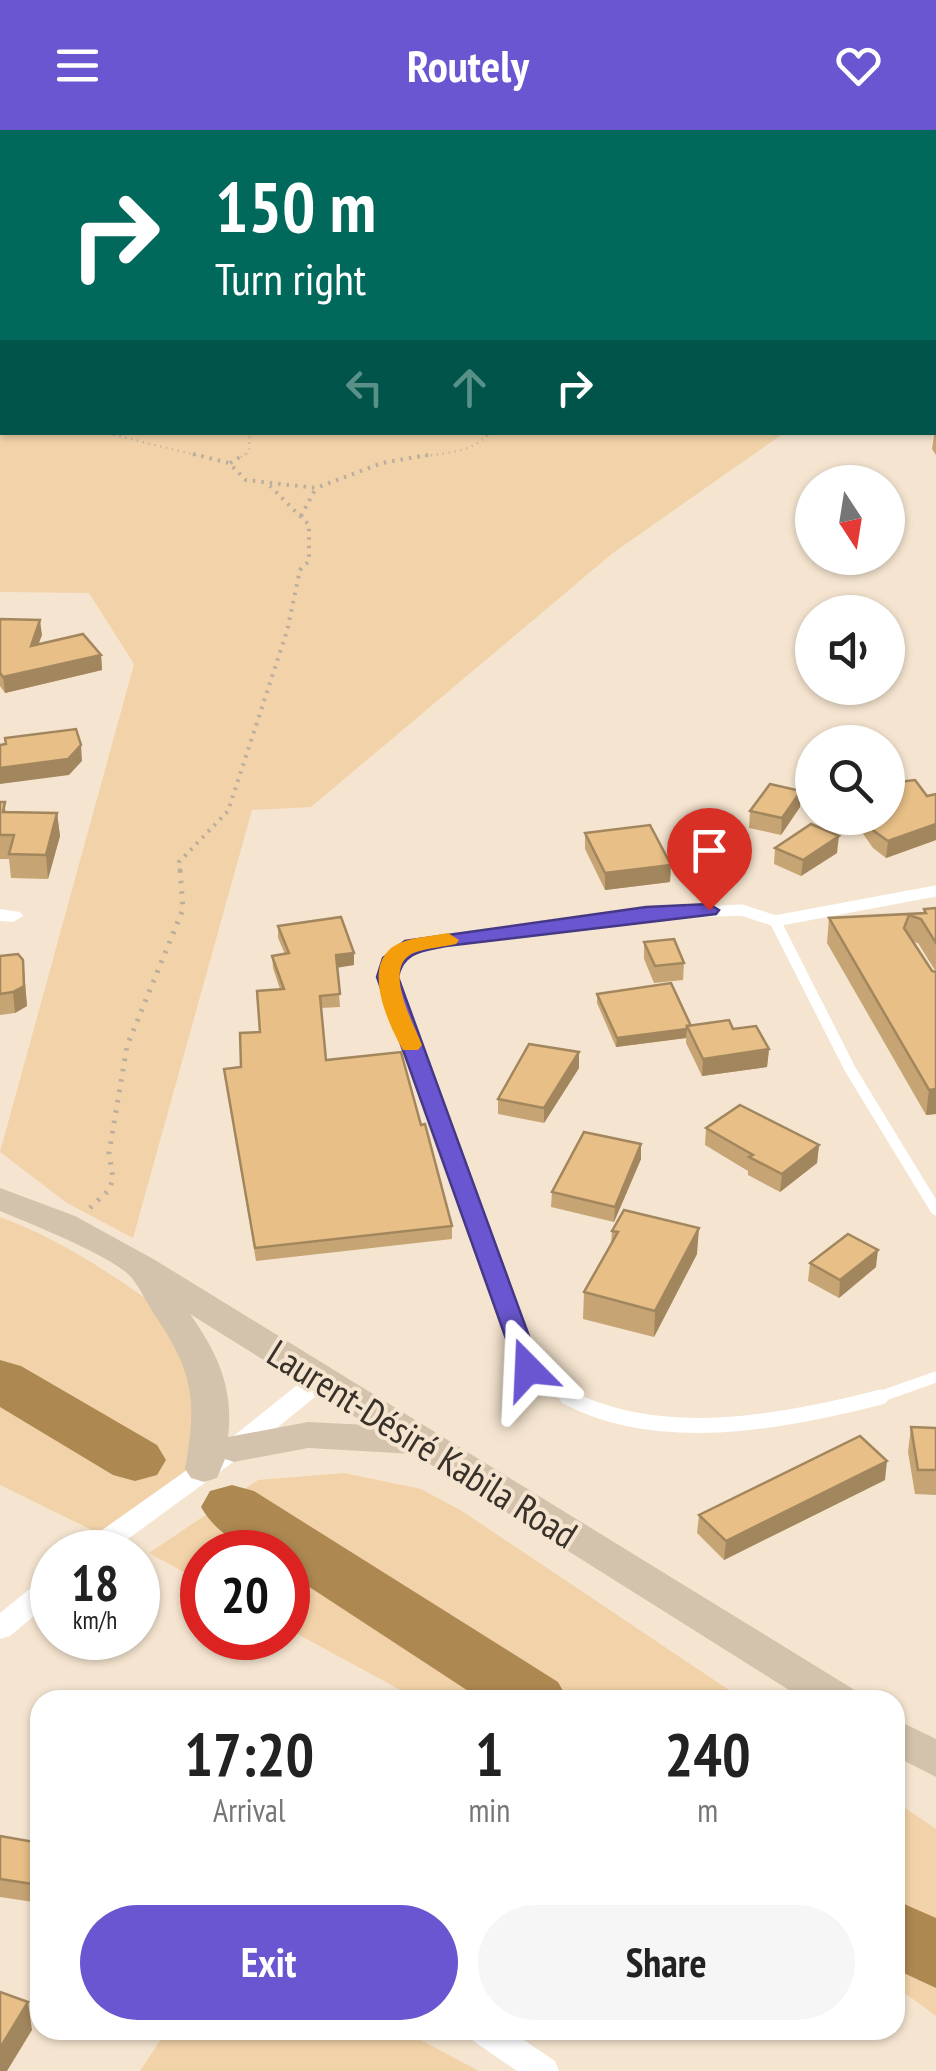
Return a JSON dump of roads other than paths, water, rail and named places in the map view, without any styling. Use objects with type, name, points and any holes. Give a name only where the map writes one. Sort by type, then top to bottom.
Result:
[{"type":"street","name":"Laurent-Désiré Kabila Road","points":[[0,1199],[62,1224],[143,1268],[417,1442],[822,1690]]},
{"type":"street","points":[[143,1268],[166,1308],[194,1342],[212,1382],[213,1428],[219,1459]]},
{"type":"street","points":[[121,1530],[321,1378]]},
{"type":"street","points":[[219,1459],[308,1434],[417,1442]]},
{"type":"street","points":[[0,1629],[30,1604]]},
{"type":"street","points":[[905,1741],[936,1760]]},
{"type":"street","points":[[498,2040],[543,2071]]},
{"type":"lane","points":[[936,891],[774,920],[742,910],[662,912],[446,940],[405,948],[390,962],[387,977],[455,1176],[528,1369],[547,1388],[575,1404],[612,1417],[691,1427],[868,1401],[936,1377]]},
{"type":"lane","points":[[774,920],[850,1069],[936,1210]]},
{"type":"waterway","points":[[0,1380],[135,1460]]},
{"type":"waterway","points":[[232,1507],[518,1690]]},
{"type":"waterway","points":[[905,1937],[936,1957]]}]
